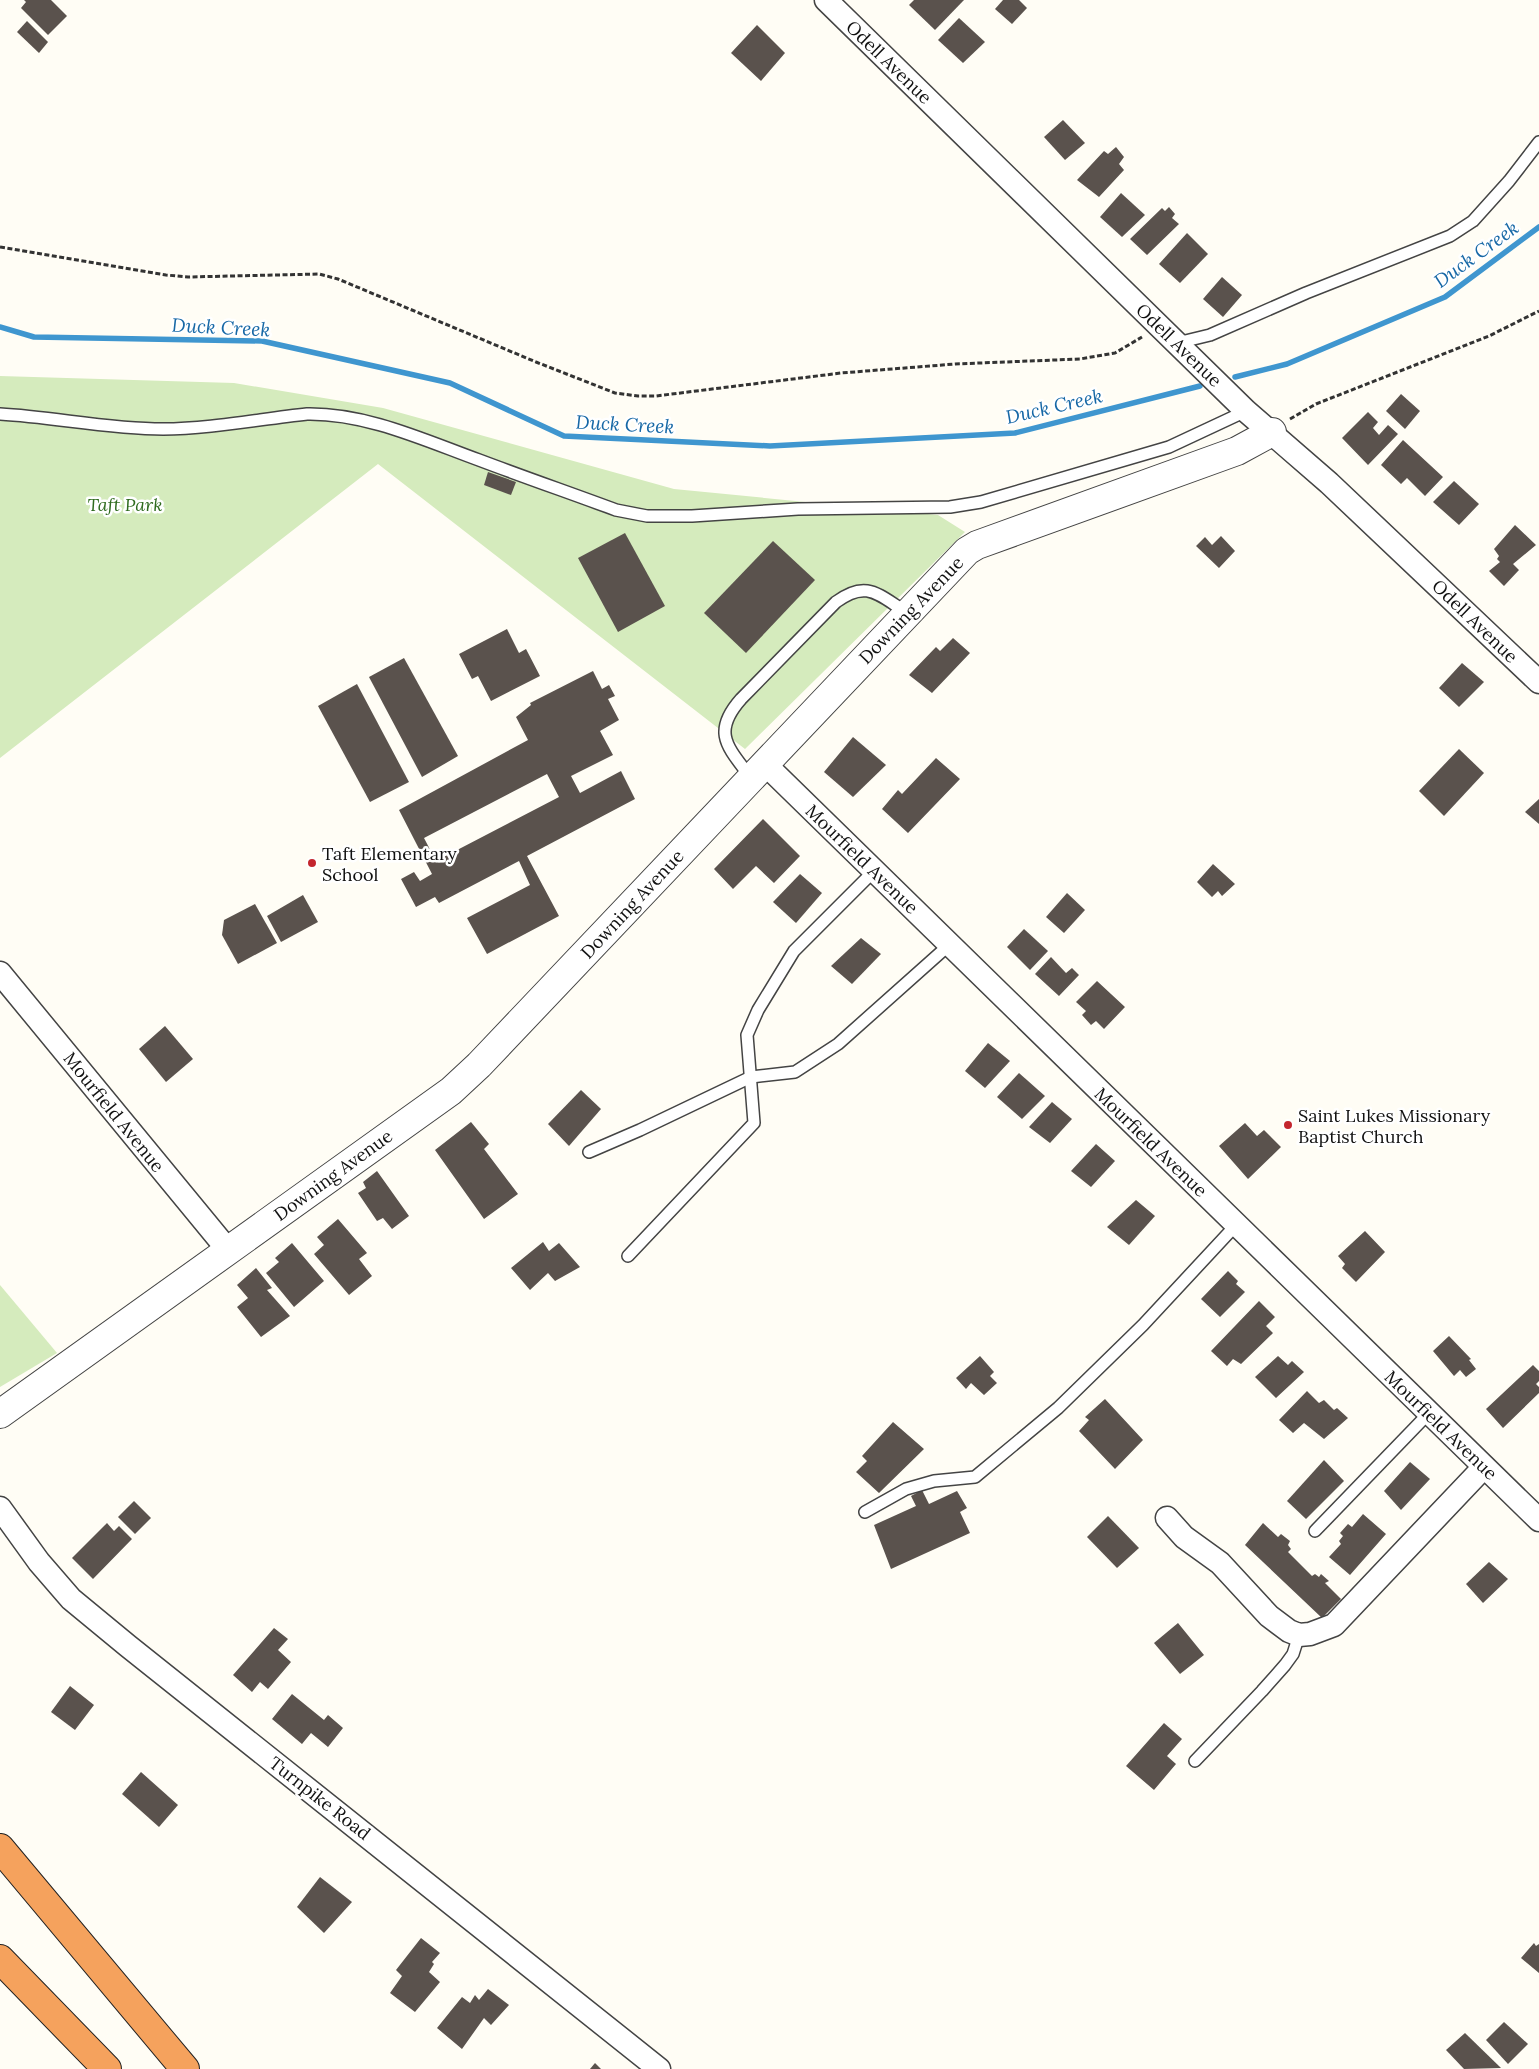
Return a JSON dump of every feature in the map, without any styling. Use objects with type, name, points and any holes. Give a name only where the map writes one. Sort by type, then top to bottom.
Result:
[{"type":"highway","points":[[0,1848],[185,2069]]},
{"type":"highway","points":[[0,1959],[107,2069]]},
{"type":"street","name":"Odell Avenue","points":[[826,0],[1246,411],[1329,483],[1539,682]]},
{"type":"street","name":"Downing Avenue","points":[[0,1414],[451,1091],[479,1065],[967,551],[977,544],[1236,451],[1272,432]]},
{"type":"street","name":"Mourfield Avenue","points":[[758,771],[874,871],[1539,1520]]},
{"type":"street","name":"Mourfield Avenue","points":[[0,973],[228,1250]]},
{"type":"street","points":[[1167,1518],[1184,1538],[1220,1563],[1269,1616],[1289,1631],[1299,1635],[1310,1634],[1334,1625],[1484,1467]]},
{"type":"street","name":"Turnpike Road","points":[[0,1508],[39,1562],[71,1599],[659,2069]]},
{"type":"lane","points":[[1177,342],[1210,335],[1306,293],[1450,236],[1473,221],[1509,181],[1539,142]]},
{"type":"lane","points":[[0,414],[25,415],[87,424],[164,429],[307,414],[328,414],[353,418],[407,433],[616,510],[647,516],[692,516],[798,509],[950,507],[982,502],[1169,447],[1246,411]]},
{"type":"lane","points":[[758,771],[731,751],[726,738],[724,725],[729,712],[741,699],[846,594],[856,590],[871,591],[908,613]]},
{"type":"lane","points":[[628,1256],[754,1123],[747,1035],[763,1001],[794,951],[874,871]]},
{"type":"lane","points":[[589,1152],[751,1077],[795,1072],[838,1044],[949,945]]},
{"type":"lane","points":[[865,1512],[906,1489],[934,1481],[976,1476],[1058,1408],[1143,1324],[1236,1225]]},
{"type":"lane","points":[[1315,1531],[1429,1414]]},
{"type":"lane","points":[[1195,1761],[1262,1692],[1285,1665],[1293,1654],[1299,1635]]},
{"type":"path","points":[[0,247],[188,277],[319,274],[338,279],[615,393],[638,396],[656,396],[841,373],[956,364],[1080,359],[1116,353],[1160,326]]},
{"type":"path","points":[[1272,432],[1292,417],[1316,404],[1489,336],[1539,311]]},
{"type":"green space","name":"Taft Park","points":[[0,376],[234,383],[383,408],[674,489],[938,515],[965,532],[745,749],[378,464],[0,758]]},
{"type":"green space","points":[[0,1285],[57,1353],[0,1387]]},
{"type":"building","points":[[24,0],[51,0],[67,16],[48,35],[21,8],[26,2]]},
{"type":"building","points":[[914,0],[964,0],[935,30],[909,5]]},
{"type":"building","points":[[1003,0],[1019,0],[1027,8],[1012,24],[995,9]]},
{"type":"building","points":[[959,18],[985,42],[963,63],[938,40]]},
{"type":"building","points":[[27,21],[48,42],[39,53],[17,32]]},
{"type":"building","points":[[757,25],[785,53],[761,81],[731,53]]},
{"type":"building","points":[[1063,120],[1085,143],[1065,160],[1044,137]]},
{"type":"building","points":[[1116,147],[1124,157],[1119,164],[1124,170],[1099,197],[1077,180],[1104,151],[1108,154]]},
{"type":"building","points":[[1121,193],[1145,215],[1122,237],[1100,217]]},
{"type":"building","points":[[1169,207],[1175,214],[1172,218],[1179,224],[1147,255],[1130,239],[1162,208],[1165,211]]},
{"type":"building","points":[[1187,233],[1208,254],[1180,283],[1159,264]]},
{"type":"building","points":[[1222,277],[1242,295],[1223,317],[1203,299]]},
{"type":"building","points":[[1401,394],[1420,411],[1405,429],[1386,411]]},
{"type":"building","points":[[1368,412],[1378,422],[1373,428],[1379,435],[1388,425],[1398,434],[1368,465],[1342,438]]},
{"type":"building","points":[[1403,440],[1443,477],[1425,496],[1407,478],[1401,484],[1381,465]]},
{"type":"building","points":[[488,472],[516,482],[511,495],[484,485]]},
{"type":"building","points":[[1454,481],[1479,504],[1459,525],[1433,502]]},
{"type":"building","points":[[1515,525],[1536,545],[1513,564],[1519,570],[1504,586],[1489,571],[1500,562],[1497,559],[1499,556],[1494,549]]},
{"type":"building","points":[[625,533],[665,606],[618,632],[578,558]]},
{"type":"building","points":[[1221,536],[1235,551],[1219,568],[1196,546],[1205,537],[1212,545]]},
{"type":"building","points":[[773,541],[815,580],[746,653],[704,613]]},
{"type":"building","points":[[507,629],[519,653],[526,649],[540,676],[491,701],[478,676],[472,679],[459,654]]},
{"type":"building","points":[[953,638],[970,653],[932,693],[909,675],[936,647],[940,651]]},
{"type":"building","points":[[404,658],[458,756],[422,777],[369,677]]},
{"type":"building","points":[[1462,663],[1484,682],[1459,707],[1439,688]]},
{"type":"building","points":[[593,671],[602,689],[609,685],[615,696],[608,699],[619,720],[600,731],[613,755],[571,776],[580,793],[621,771],[635,799],[527,856],[559,916],[487,954],[467,918],[530,885],[519,861],[439,903],[435,897],[416,907],[401,879],[414,872],[420,881],[432,874],[399,810],[528,740],[516,717],[531,705],[530,703]],"holes":[[[547,774],[559,797],[436,861],[424,838]]]},
{"type":"building","points":[[357,684],[409,782],[370,802],[318,706]]},
{"type":"building","points":[[853,737],[886,765],[853,797],[824,772]]},
{"type":"building","points":[[1459,749],[1484,773],[1444,816],[1419,791]]},
{"type":"building","points":[[936,758],[960,779],[908,833],[882,809],[898,790],[902,794]]},
{"type":"building","points":[[1539,799],[1539,824],[1525,812]]},
{"type":"building","points":[[763,819],[800,856],[774,883],[756,866],[733,889],[714,869]]},
{"type":"building","points":[[1213,864],[1235,884],[1222,896],[1218,891],[1212,897],[1197,882]]},
{"type":"building","points":[[800,874],[822,893],[796,923],[773,902]]},
{"type":"building","points":[[1067,893],[1085,910],[1064,933],[1046,917]]},
{"type":"building","points":[[303,895],[318,922],[281,942],[267,916]]},
{"type":"building","points":[[255,904],[277,943],[238,964],[222,935],[224,920]]},
{"type":"building","points":[[1024,929],[1048,951],[1030,970],[1007,947]]},
{"type":"building","points":[[861,938],[881,954],[852,984],[831,966]]},
{"type":"building","points":[[1051,957],[1066,973],[1072,968],[1079,975],[1059,996],[1035,974]]},
{"type":"building","points":[[1097,981],[1125,1007],[1104,1029],[1096,1021],[1091,1025],[1082,1015],[1086,1011],[1076,1002]]},
{"type":"building","points":[[165,1026],[193,1059],[166,1082],[139,1049]]},
{"type":"building","points":[[988,1043],[1010,1061],[985,1088],[965,1071]]},
{"type":"building","points":[[1019,1073],[1045,1096],[1022,1119],[997,1097]]},
{"type":"building","points":[[581,1090],[601,1109],[569,1146],[548,1124]]},
{"type":"building","points":[[1052,1102],[1072,1119],[1050,1143],[1029,1127]]},
{"type":"building","points":[[471,1122],[489,1144],[484,1149],[518,1194],[484,1219],[435,1150]]},
{"type":"building","points":[[1245,1123],[1257,1136],[1264,1130],[1281,1147],[1248,1179],[1219,1146]]},
{"type":"building","points":[[1096,1144],[1115,1161],[1091,1187],[1071,1171]]},
{"type":"building","points":[[377,1171],[409,1216],[392,1229],[383,1218],[377,1221],[358,1193],[366,1188],[363,1182]]},
{"type":"building","points":[[1136,1200],[1155,1216],[1129,1245],[1107,1227]]},
{"type":"building","points":[[338,1219],[367,1253],[359,1259],[372,1276],[349,1295],[314,1254],[324,1245],[317,1237]]},
{"type":"building","points":[[1365,1231],[1385,1252],[1356,1282],[1342,1268],[1345,1264],[1338,1256]]},
{"type":"building","points":[[543,1242],[549,1251],[559,1243],[580,1267],[555,1281],[548,1273],[530,1290],[511,1268]]},
{"type":"building","points":[[292,1243],[324,1281],[294,1307],[266,1273],[279,1262],[275,1258]]},
{"type":"building","points":[[256,1268],[272,1288],[267,1290],[290,1316],[261,1337],[237,1307],[248,1298],[237,1285]]},
{"type":"building","points":[[1228,1271],[1238,1281],[1236,1284],[1245,1292],[1220,1317],[1201,1299]]},
{"type":"building","points":[[1259,1301],[1275,1317],[1266,1326],[1273,1333],[1241,1364],[1233,1359],[1227,1366],[1211,1351]]},
{"type":"building","points":[[1449,1336],[1471,1359],[1469,1360],[1476,1369],[1466,1377],[1460,1370],[1454,1376],[1433,1351]]},
{"type":"building","points":[[980,1356],[994,1372],[990,1376],[997,1383],[984,1395],[971,1383],[966,1389],[956,1378]]},
{"type":"building","points":[[1278,1356],[1288,1365],[1292,1361],[1304,1372],[1276,1398],[1255,1377]]},
{"type":"building","points":[[1533,1365],[1539,1371],[1539,1381],[1536,1384],[1539,1387],[1539,1393],[1503,1428],[1486,1409]]},
{"type":"building","points":[[1307,1391],[1319,1403],[1324,1400],[1334,1410],[1337,1408],[1348,1418],[1324,1439],[1304,1423],[1293,1433],[1279,1420]]},
{"type":"building","points":[[1105,1399],[1143,1440],[1115,1469],[1079,1431],[1089,1420],[1085,1417]]},
{"type":"building","points":[[893,1422],[924,1449],[879,1493],[856,1472],[867,1461],[862,1456]]},
{"type":"building","points":[[1324,1460],[1344,1481],[1306,1519],[1287,1501]]},
{"type":"building","points":[[1410,1462],[1430,1479],[1401,1510],[1384,1491]]},
{"type":"building","points":[[922,1490],[929,1504],[957,1491],[967,1508],[960,1512],[970,1533],[891,1569],[874,1525],[916,1506],[911,1496]]},
{"type":"building","points":[[134,1501],[151,1518],[135,1534],[118,1517]]},
{"type":"building","points":[[1363,1514],[1386,1534],[1350,1575],[1329,1557],[1341,1544],[1339,1541],[1343,1536],[1340,1533],[1348,1524],[1352,1527]]},
{"type":"building","points":[[1108,1516],[1139,1548],[1117,1568],[1087,1537]]},
{"type":"building","points":[[107,1523],[114,1531],[119,1526],[132,1539],[93,1579],[72,1558]]},
{"type":"building","points":[[1263,1523],[1278,1537],[1281,1534],[1290,1541],[1288,1545],[1291,1549],[1288,1552],[1312,1576],[1315,1574],[1319,1577],[1321,1574],[1329,1581],[1325,1583],[1341,1599],[1322,1618],[1245,1545]]},
{"type":"building","points":[[1489,1562],[1508,1579],[1483,1603],[1466,1584]]},
{"type":"building","points":[[1178,1623],[1204,1655],[1180,1674],[1154,1643]]},
{"type":"building","points":[[274,1628],[288,1639],[278,1650],[291,1662],[268,1689],[260,1682],[252,1692],[233,1675]]},
{"type":"building","points":[[70,1686],[94,1705],[75,1730],[51,1712]]},
{"type":"building","points":[[292,1694],[324,1720],[328,1715],[343,1728],[328,1747],[311,1733],[302,1744],[272,1719]]},
{"type":"building","points":[[1164,1723],[1182,1739],[1167,1756],[1176,1764],[1154,1790],[1126,1766]]},
{"type":"building","points":[[141,1772],[178,1805],[159,1827],[122,1794]]},
{"type":"building","points":[[320,1877],[352,1902],[324,1933],[297,1907]]},
{"type":"building","points":[[421,1938],[440,1953],[432,1962],[434,1964],[429,1972],[440,1982],[415,2012],[390,1993],[402,1976],[396,1970]]},
{"type":"building","points":[[1534,1943],[1536,1946],[1539,1944],[1539,1973],[1521,1958]]},
{"type":"building","points":[[488,1989],[509,2005],[491,2025],[484,2018],[462,2049],[437,2028],[462,1997],[470,2003],[475,1995],[479,2000]]},
{"type":"building","points":[[1504,2022],[1528,2044],[1508,2064],[1486,2040]]},
{"type":"building","points":[[1465,2033],[1501,2068],[1464,2069],[1446,2050]]},
{"type":"building","points":[[595,2063],[601,2069],[590,2069]]},
{"type":"waterway","name":"Duck Creek","points":[[1235,377],[1287,364],[1445,297],[1539,227]]},
{"type":"waterway","name":"Duck Creek","points":[[0,327],[34,337],[262,341],[450,383],[564,436],[770,446],[1015,433],[1200,386]]},
{"type":"place","name":"Taft Elementary School","points":[[312,863]]},
{"type":"place","name":"Saint Lukes Missionary Baptist Church","points":[[1288,1125]]}]
